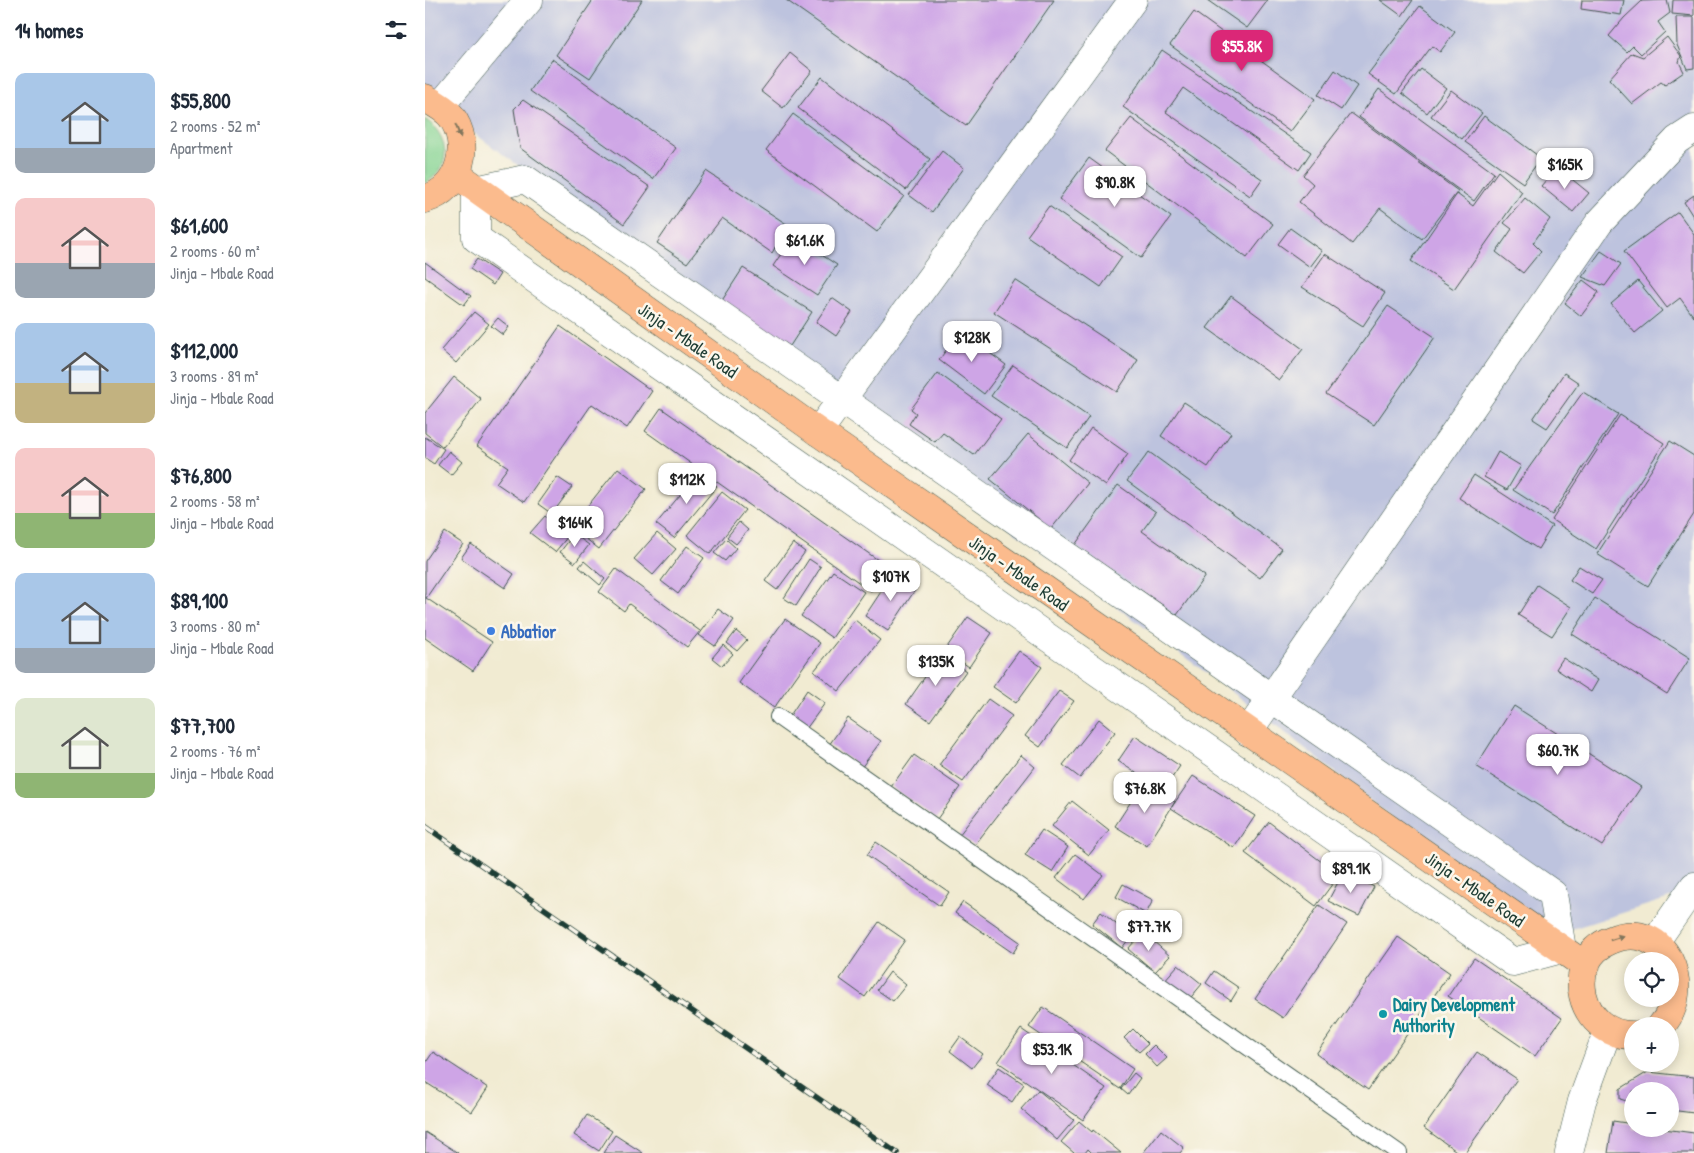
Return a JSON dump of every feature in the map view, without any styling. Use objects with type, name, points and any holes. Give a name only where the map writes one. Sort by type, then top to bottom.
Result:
[{"type":"main road","points":[[425,199],[466,182],[461,162],[461,138],[450,115],[433,102]]},
{"type":"main road","name":"Jinja - Mbale Road","points":[[466,182],[818,432],[1586,966]]},
{"type":"main road","points":[[1621,1033],[1595,1021],[1586,1008],[1582,993],[1582,977],[1586,966],[1597,949],[1610,940],[1625,935],[1641,936],[1656,941],[1669,951],[1678,963],[1688,995],[1669,1017]]},
{"type":"street","points":[[433,102],[529,0]]},
{"type":"street","points":[[818,432],[1133,0]]},
{"type":"street","points":[[1248,732],[1599,223],[1677,140],[1694,128]]},
{"type":"street","points":[[525,179],[1553,894],[1562,949],[1513,962],[484,244],[476,238],[466,182],[525,179]]},
{"type":"street","points":[[1656,941],[1694,886]]},
{"type":"street","points":[[1569,1153],[1582,1100],[1621,1033]]},
{"type":"lane","points":[[777,717],[1399,1153]]},
{"type":"shaded area","points":[[425,0],[1694,0],[1694,898],[1689,892],[1543,938],[1258,711],[425,97]]},
{"type":"green space","points":[[425,119],[439,134],[445,151],[441,169],[425,183]]},
{"type":"building","points":[[593,0],[642,0],[590,78],[556,55]]},
{"type":"building","points":[[786,0],[1054,0],[966,126]]},
{"type":"building","points":[[1207,0],[1268,0],[1247,28]]},
{"type":"building","points":[[1380,0],[1413,0],[1402,16]]},
{"type":"building","points":[[1582,0],[1624,0],[1621,15],[1581,9]]},
{"type":"building","points":[[1667,0],[1670,13],[1658,22],[1665,32],[1641,54],[1633,46],[1627,52],[1609,36],[1642,1]]},
{"type":"building","points":[[1673,0],[1694,0],[1694,16],[1672,14]]},
{"type":"building","points":[[1420,6],[1455,32],[1440,52],[1432,46],[1396,94],[1368,74]]},
{"type":"building","points":[[1194,12],[1315,99],[1290,132],[1170,45]]},
{"type":"building","points":[[1676,17],[1694,17],[1694,68],[1687,69],[1677,45]]},
{"type":"building","points":[[1667,37],[1681,56],[1679,62],[1684,72],[1665,85],[1661,82],[1632,104],[1609,79],[1632,53],[1643,57]]},
{"type":"building","points":[[1162,50],[1311,152],[1299,170],[1183,88],[1166,112],[1262,179],[1250,196],[1123,107]]},
{"type":"building","points":[[790,53],[812,71],[783,108],[761,91]]},
{"type":"building","points":[[552,59],[676,148],[653,179],[530,91]]},
{"type":"building","points":[[1421,69],[1446,88],[1427,113],[1402,93]]},
{"type":"building","points":[[1335,70],[1357,86],[1341,110],[1318,95]]},
{"type":"building","points":[[822,77],[930,159],[906,190],[798,108]]},
{"type":"building","points":[[1379,89],[1494,173],[1474,201],[1359,117]]},
{"type":"building","points":[[1451,90],[1482,113],[1462,139],[1431,116]]},
{"type":"building","points":[[523,100],[650,187],[624,224],[520,148],[514,109]]},
{"type":"building","points":[[1351,113],[1458,191],[1422,239],[1380,208],[1352,244],[1299,202],[1313,184],[1303,175]]},
{"type":"building","points":[[793,114],[904,196],[877,232],[766,150]]},
{"type":"building","points":[[1484,116],[1541,158],[1523,183],[1465,142]]},
{"type":"building","points":[[1131,118],[1273,224],[1247,258],[1105,151]]},
{"type":"building","points":[[942,151],[964,168],[932,212],[909,195]]},
{"type":"building","points":[[1089,158],[1171,217],[1141,258],[1059,199]]},
{"type":"building","points":[[1557,167],[1589,193],[1573,212],[1541,186]]},
{"type":"building","points":[[706,171],[788,225],[772,253],[722,218],[687,263],[657,243]]},
{"type":"building","points":[[1498,171],[1522,192],[1454,289],[1411,261],[1457,194],[1473,206]]},
{"type":"building","points":[[1694,195],[1694,218],[1684,202]]},
{"type":"building","points":[[1525,198],[1550,219],[1533,243],[1541,251],[1523,273],[1496,252],[1512,229],[1504,223]]},
{"type":"building","points":[[1049,206],[1122,257],[1101,287],[1027,236]]},
{"type":"building","points":[[1678,212],[1694,234],[1694,317],[1680,298],[1667,308],[1624,251]]},
{"type":"building","points":[[1290,228],[1322,251],[1310,267],[1278,244]]},
{"type":"building","points":[[793,236],[837,265],[817,295],[773,266]]},
{"type":"building","points":[[1601,251],[1621,264],[1605,286],[1582,277]]},
{"type":"building","points":[[1325,254],[1385,293],[1363,326],[1302,287]]},
{"type":"building","points":[[477,259],[500,274],[493,285],[470,269]]},
{"type":"building","points":[[425,262],[471,296],[464,305],[425,277]]},
{"type":"building","points":[[743,268],[812,312],[790,346],[721,302]]},
{"type":"building","points":[[1015,280],[1138,360],[1117,392],[994,312]]},
{"type":"building","points":[[1583,280],[1599,292],[1581,316],[1565,303]]},
{"type":"building","points":[[1638,281],[1662,311],[1635,333],[1611,304]]},
{"type":"building","points":[[1231,296],[1303,349],[1279,380],[1207,328]]},
{"type":"building","points":[[832,298],[852,312],[836,336],[816,322]]},
{"type":"building","points":[[1388,306],[1435,337],[1374,425],[1326,394]]},
{"type":"building","points":[[474,312],[489,324],[456,363],[441,350]]},
{"type":"building","points":[[498,318],[509,327],[503,335],[491,326]]},
{"type":"building","points":[[560,326],[652,391],[627,428],[592,404],[524,502],[496,483],[508,467],[477,446]]},
{"type":"building","points":[[960,331],[1006,365],[984,394],[939,360]]},
{"type":"building","points":[[1013,365],[1089,417],[1067,448],[991,396]]},
{"type":"building","points":[[938,373],[1001,419],[974,455],[943,433],[935,442],[909,424],[916,413],[911,409]]},
{"type":"building","points":[[1564,373],[1579,383],[1547,428],[1533,419]]},
{"type":"building","points":[[454,377],[481,399],[443,447],[425,433],[425,413]]},
{"type":"building","points":[[1583,392],[1618,414],[1552,515],[1513,490]]},
{"type":"building","points":[[1184,402],[1231,433],[1208,467],[1161,436]]},
{"type":"building","points":[[661,408],[888,567],[871,591],[645,431]]},
{"type":"building","points":[[1620,415],[1664,443],[1596,549],[1552,520]]},
{"type":"building","points":[[1091,428],[1128,454],[1106,486],[1069,460]]},
{"type":"building","points":[[1028,434],[1088,483],[1051,529],[990,479]]},
{"type":"building","points":[[425,437],[444,449],[434,464],[425,458]]},
{"type":"building","points":[[1670,441],[1694,456],[1694,514],[1648,586],[1597,554]]},
{"type":"building","points":[[449,451],[462,462],[451,475],[438,465]]},
{"type":"building","points":[[1149,452],[1282,549],[1260,578],[1127,481]]},
{"type":"building","points":[[1498,452],[1521,466],[1507,490],[1484,477]]},
{"type":"building","points":[[618,468],[646,489],[599,549],[571,527]]},
{"type":"building","points":[[699,472],[717,486],[674,538],[656,524]]},
{"type":"building","points":[[1474,475],[1552,526],[1538,549],[1459,498]]},
{"type":"building","points":[[557,477],[572,487],[552,514],[538,504]]},
{"type":"building","points":[[1118,485],[1156,512],[1142,531],[1205,576],[1177,615],[1075,545]]},
{"type":"building","points":[[722,492],[745,510],[710,554],[687,535]]},
{"type":"building","points":[[545,516],[569,535],[555,552],[530,533]]},
{"type":"building","points":[[739,522],[748,530],[736,544],[727,537]]},
{"type":"building","points":[[445,532],[463,544],[426,598],[492,642],[473,671],[425,638],[425,561]]},
{"type":"building","points":[[657,533],[676,549],[653,575],[634,559]]},
{"type":"building","points":[[574,534],[589,545],[575,563],[560,552]]},
{"type":"building","points":[[726,539],[736,548],[725,561],[714,553]]},
{"type":"building","points":[[793,543],[805,552],[777,590],[765,581]]},
{"type":"building","points":[[471,544],[514,574],[505,588],[461,558]]},
{"type":"building","points":[[687,546],[704,558],[678,594],[661,581]]},
{"type":"building","points":[[809,559],[821,567],[796,606],[784,598]]},
{"type":"building","points":[[584,561],[605,579],[600,585],[579,567]]},
{"type":"building","points":[[1579,566],[1602,580],[1592,594],[1570,580]]},
{"type":"building","points":[[616,569],[700,631],[687,647],[629,604],[624,611],[599,592]]},
{"type":"building","points":[[833,571],[864,592],[832,638],[801,616]]},
{"type":"building","points":[[894,572],[917,587],[888,631],[865,616]]},
{"type":"building","points":[[1537,585],[1571,607],[1552,636],[1518,615]]},
{"type":"building","points":[[1595,598],[1690,658],[1667,694],[1572,634]]},
{"type":"building","points":[[718,609],[734,620],[715,646],[699,635]]},
{"type":"building","points":[[968,617],[992,633],[969,667],[945,650]]},
{"type":"building","points":[[785,619],[820,643],[774,708],[739,683]]},
{"type":"building","points":[[855,620],[880,640],[839,691],[814,671]]},
{"type":"building","points":[[736,631],[747,640],[737,651],[727,643]]},
{"type":"building","points":[[723,645],[733,654],[722,666],[712,658]]},
{"type":"building","points":[[1019,651],[1042,667],[1016,703],[993,687]]},
{"type":"building","points":[[941,654],[966,671],[930,721],[906,704]]},
{"type":"building","points":[[1563,658],[1598,680],[1591,692],[1556,669]]},
{"type":"building","points":[[807,690],[825,703],[806,729],[789,717]]},
{"type":"building","points":[[1059,691],[1074,701],[1040,747],[1025,736]]},
{"type":"building","points":[[988,699],[1012,716],[963,782],[939,765]]},
{"type":"building","points":[[1514,706],[1641,787],[1602,846],[1476,766]]},
{"type":"building","points":[[848,718],[881,741],[861,768],[829,745]]},
{"type":"building","points":[[1099,719],[1115,732],[1080,778],[1063,765]]},
{"type":"building","points":[[1135,736],[1180,766],[1163,791],[1118,761]]},
{"type":"building","points":[[914,755],[960,787],[937,819],[891,787]]},
{"type":"building","points":[[1021,755],[1035,767],[974,846],[959,835]]},
{"type":"building","points":[[1193,776],[1255,816],[1234,848],[1171,808]]},
{"type":"building","points":[[1143,783],[1175,802],[1147,846],[1115,826]]},
{"type":"building","points":[[1072,801],[1109,830],[1089,855],[1052,826]]},
{"type":"building","points":[[1269,822],[1339,875],[1316,906],[1245,853]]},
{"type":"building","points":[[1042,830],[1068,847],[1052,872],[1025,855]]},
{"type":"building","points":[[876,842],[949,892],[940,906],[867,855]]},
{"type":"building","points":[[1075,854],[1103,875],[1084,899],[1056,878]]},
{"type":"building","points":[[1344,871],[1374,887],[1359,916],[1328,901]]},
{"type":"building","points":[[1123,884],[1153,900],[1146,914],[1116,897]]},
{"type":"building","points":[[963,902],[1020,942],[1013,953],[955,913]]},
{"type":"building","points":[[1319,905],[1347,924],[1283,1018],[1255,999]]},
{"type":"building","points":[[1101,912],[1131,936],[1122,948],[1092,924]]},
{"type":"building","points":[[879,922],[905,940],[865,997],[840,979]]},
{"type":"building","points":[[1143,932],[1170,956],[1155,972],[1128,949]]},
{"type":"building","name":"Dairy Development Authority","points":[[1398,937],[1450,973],[1368,1090],[1316,1054]]},
{"type":"building","points":[[1474,958],[1562,1018],[1535,1056],[1448,996]]},
{"type":"building","points":[[1178,965],[1202,984],[1187,1002],[1163,982]]},
{"type":"building","points":[[1214,971],[1239,988],[1231,1001],[1206,983]]},
{"type":"building","points":[[890,972],[906,985],[893,1001],[877,990]]},
{"type":"building","points":[[1043,1007],[1133,1069],[1120,1089],[1029,1027]]},
{"type":"building","points":[[1021,1029],[1106,1088],[1083,1120],[998,1062]]},
{"type":"building","points":[[1133,1029],[1148,1044],[1139,1052],[1124,1038]]},
{"type":"building","points":[[960,1037],[983,1054],[972,1068],[950,1051]]},
{"type":"building","points":[[1154,1045],[1167,1058],[1157,1067],[1145,1054]]},
{"type":"building","points":[[433,1052],[488,1088],[472,1112],[425,1082],[425,1064]]},
{"type":"building","points":[[1477,1052],[1517,1079],[1465,1153],[1459,1153],[1424,1128]]},
{"type":"building","points":[[999,1067],[1024,1084],[1012,1102],[987,1085]]},
{"type":"building","points":[[1648,1072],[1694,1077],[1694,1113],[1679,1111],[1679,1082],[1632,1082]]},
{"type":"building","points":[[1134,1073],[1140,1078],[1128,1095],[1121,1089]]},
{"type":"building","points":[[1624,1087],[1624,1100],[1620,1099],[1620,1089]]},
{"type":"building","points":[[1038,1090],[1074,1120],[1057,1140],[1021,1109]]},
{"type":"building","points":[[587,1115],[612,1131],[599,1151],[574,1135]]},
{"type":"building","points":[[1079,1121],[1121,1153],[1092,1153],[1088,1149],[1085,1153],[1074,1153],[1061,1142]]},
{"type":"building","points":[[1613,1121],[1624,1123],[1624,1137],[1679,1137],[1679,1131],[1694,1133],[1694,1153],[1608,1153]]},
{"type":"building","points":[[1161,1130],[1184,1148],[1180,1153],[1143,1153]]},
{"type":"building","points":[[425,1132],[458,1153],[425,1153]]},
{"type":"building","points":[[615,1135],[643,1153],[603,1153]]},
{"type":"railway","points":[[425,826],[897,1153]]},
{"type":"place","name":"Abbatior","points":[[491,631]]},
{"type":"place","name":"Dairy Development Authority","points":[[1383,1014]]}]
